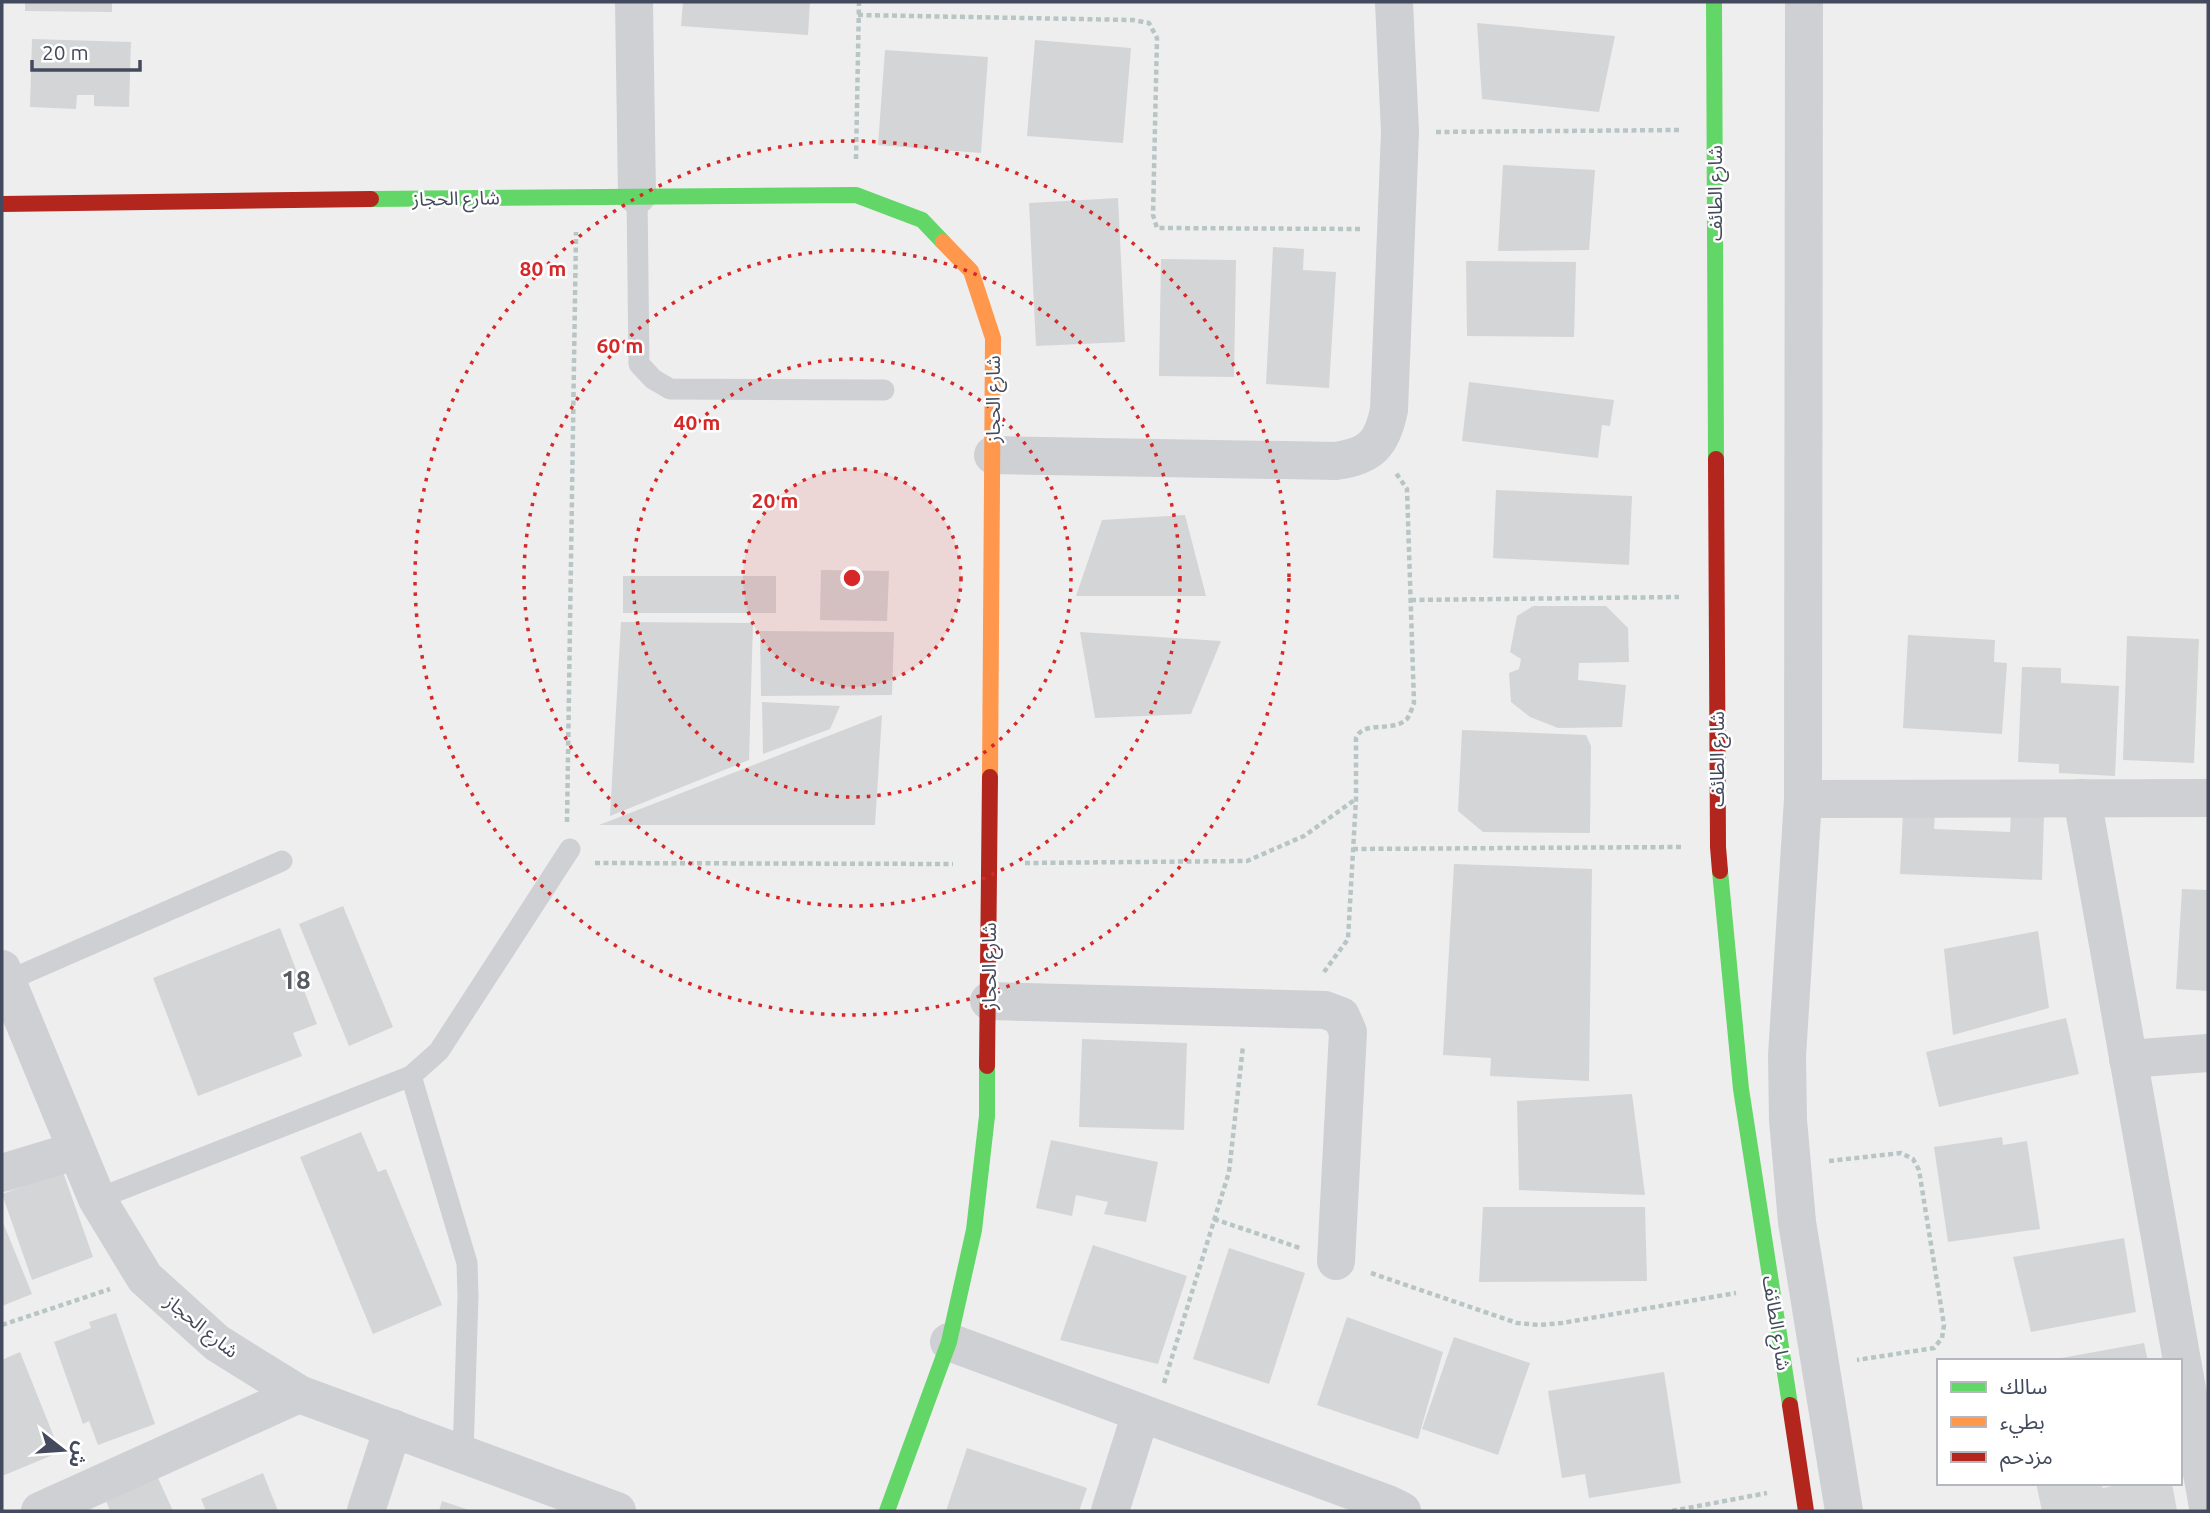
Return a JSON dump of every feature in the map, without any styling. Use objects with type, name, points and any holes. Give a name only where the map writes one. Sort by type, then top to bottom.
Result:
[{"type":"street","points":[[634,2],[637,195]]},
{"type":"street","points":[[993,455],[1336,461],[1355,458],[1372,449],[1385,432],[1389,410],[1400,132],[1394,2]]},
{"type":"street","name":"شارع الطائف","points":[[1714,2],[1718,847],[1741,1089],[1806,1511]]},
{"type":"street","name":"شارع الطائف","points":[[1804,2],[1803,799],[1787,1056],[1790,1166],[1797,1222],[1844,1511]]},
{"type":"street","name":"شارع الحجاز","points":[[2,204],[637,195],[856,195],[922,220],[971,271],[993,338],[987,1116],[975,1217],[949,1342],[887,1511]]},
{"type":"street","points":[[2082,798],[2182,1359]]},
{"type":"street","points":[[1803,799],[2208,798]]},
{"type":"street","name":"شارع الحجاز","points":[[4,975],[97,1199],[145,1278],[217,1343],[299,1394],[463,1454],[571,1503],[617,1511]]},
{"type":"street","points":[[989,1001],[1325,1010],[1341,1016],[1348,1032],[1336,1261]]},
{"type":"street","points":[[2128,1059],[2208,1053]]},
{"type":"street","points":[[2,1173],[75,1151]]},
{"type":"street","points":[[949,1342],[1402,1511]]},
{"type":"street","points":[[2182,1361],[2208,1507]]},
{"type":"street","points":[[40,1511],[299,1394]]},
{"type":"street","points":[[1110,1511],[1147,1415]]},
{"type":"street","points":[[366,1511],[393,1428]]},
{"type":"lane","points":[[637,195],[639,364],[653,379],[670,389],[884,390]]},
{"type":"lane","points":[[97,1199],[411,1076],[439,1051],[570,849]]},
{"type":"lane","points":[[4,975],[282,861]]},
{"type":"lane","points":[[411,1076],[467,1263],[463,1454]]},
{"type":"path","points":[[856,195],[859,2]]},
{"type":"path","points":[[858,15],[1133,20],[1149,23],[1157,38],[1153,215],[1157,228],[1396,229]]},
{"type":"path","points":[[1400,132],[1715,130]]},
{"type":"path","points":[[577,196],[567,826],[570,849],[585,863],[990,864],[1247,861],[1304,835],[1356,799]]},
{"type":"path","points":[[1319,976],[1328,969],[1348,939],[1358,732],[1364,729],[1393,727],[1407,719],[1414,704],[1407,489],[1392,467],[1372,449]]},
{"type":"path","points":[[1411,600],[1717,596]]},
{"type":"path","points":[[1353,849],[1718,847]]},
{"type":"path","points":[[1147,1415],[1229,1172],[1247,1008]]},
{"type":"path","points":[[1790,1166],[1901,1153],[1913,1159],[1919,1170],[1944,1325],[1942,1338],[1934,1348],[1820,1366]]},
{"type":"path","points":[[1214,1219],[1517,1323],[1539,1325],[1772,1287]]},
{"type":"path","points":[[2,1325],[145,1278]]},
{"type":"path","points":[[1672,1511],[1802,1486]]},
{"type":"building","points":[[25,2],[112,2],[112,12],[25,11]]},
{"type":"building","points":[[683,2],[810,2],[808,35],[681,26]]},
{"type":"building","points":[[1477,23],[1615,36],[1599,112],[1482,99]]},
{"type":"building","points":[[32,39],[131,42],[129,107],[94,106],[94,95],[77,95],[76,109],[30,107]]},
{"type":"building","points":[[1035,40],[1131,48],[1123,143],[1027,136]]},
{"type":"building","points":[[885,50],[988,57],[981,153],[878,145]]},
{"type":"building","points":[[1503,165],[1595,170],[1589,250],[1498,251]]},
{"type":"building","points":[[1118,198],[1125,342],[1036,346],[1029,203]]},
{"type":"building","points":[[1273,247],[1304,249],[1303,270],[1336,272],[1329,388],[1266,384]]},
{"type":"building","points":[[1161,259],[1236,260],[1234,377],[1159,376]]},
{"type":"building","points":[[1466,261],[1576,262],[1574,337],[1467,336]]},
{"type":"building","points":[[1469,382],[1614,400],[1610,426],[1602,425],[1598,458],[1462,441]]},
{"type":"building","points":[[1496,490],[1632,496],[1629,565],[1493,558]]},
{"type":"building","points":[[1185,515],[1206,596],[1076,596],[1102,520]]},
{"type":"building","points":[[821,570],[889,571],[887,621],[820,620]]},
{"type":"building","points":[[623,576],[776,576],[776,613],[623,613]]},
{"type":"building","points":[[1533,606],[1606,606],[1628,628],[1629,662],[1579,663],[1578,680],[1626,685],[1622,727],[1558,728],[1530,717],[1511,702],[1509,673],[1519,669],[1521,659],[1510,652],[1517,616]]},
{"type":"building","points":[[621,622],[753,623],[749,760],[610,816]]},
{"type":"building","points":[[760,631],[894,632],[892,695],[761,696]]},
{"type":"building","points":[[1080,632],[1221,641],[1191,714],[1095,718]]},
{"type":"building","points":[[1908,635],[1995,640],[1994,662],[2007,663],[2002,734],[1903,728]]},
{"type":"building","points":[[2127,636],[2199,639],[2194,763],[2123,760]]},
{"type":"building","points":[[2022,667],[2061,668],[2061,683],[2119,686],[2115,776],[2059,773],[2059,764],[2018,762]]},
{"type":"building","points":[[762,702],[840,706],[830,729],[763,754]]},
{"type":"building","points":[[882,715],[875,825],[599,825]]},
{"type":"building","points":[[1462,730],[1586,735],[1591,746],[1590,833],[1483,832],[1458,811]]},
{"type":"building","points":[[1903,812],[1935,814],[1934,829],[2010,832],[2011,814],[2044,815],[2042,880],[1900,874]]},
{"type":"building","points":[[1454,864],[1592,869],[1589,1081],[1490,1076],[1491,1058],[1443,1055]]},
{"type":"building","points":[[2182,889],[2208,890],[2208,991],[2176,989]]},
{"type":"building","points":[[343,906],[393,1027],[349,1046],[299,924]]},
{"type":"building","points":[[280,928],[317,1024],[293,1033],[302,1056],[198,1096],[153,978]]},
{"type":"building","points":[[2038,931],[2049,1008],[1953,1035],[1944,949]]},
{"type":"building","points":[[2066,1018],[2079,1074],[1939,1107],[1926,1052]]},
{"type":"building","points":[[1082,1039],[1187,1043],[1184,1130],[1079,1127]]},
{"type":"building","points":[[1632,1094],[1645,1195],[1519,1190],[1517,1101]]},
{"type":"building","points":[[361,1132],[378,1172],[386,1169],[442,1305],[373,1334],[300,1157]]},
{"type":"building","points":[[2002,1137],[2003,1145],[2027,1141],[2040,1229],[1948,1242],[1934,1147]]},
{"type":"building","points":[[1051,1140],[1158,1162],[1146,1222],[1104,1214],[1108,1202],[1076,1195],[1072,1216],[1036,1208]]},
{"type":"building","points":[[63,1172],[93,1257],[32,1280],[2,1194]]},
{"type":"building","points":[[1483,1207],[1645,1207],[1647,1281],[1479,1282]]},
{"type":"building","points":[[2,1220],[32,1294],[2,1306]]},
{"type":"building","points":[[2124,1238],[2136,1312],[2031,1332],[2013,1257]]},
{"type":"building","points":[[1093,1245],[1187,1276],[1158,1364],[1060,1340]]},
{"type":"building","points":[[1229,1248],[1305,1273],[1269,1384],[1193,1359]]},
{"type":"building","points":[[116,1313],[155,1424],[98,1445],[89,1421],[83,1424],[54,1342],[91,1328],[89,1322]]},
{"type":"building","points":[[1347,1317],[1443,1352],[1418,1439],[1317,1405]]},
{"type":"building","points":[[1454,1337],[1530,1363],[1498,1455],[1422,1429]]},
{"type":"building","points":[[2144,1343],[2148,1359],[2056,1359]]},
{"type":"building","points":[[20,1352],[60,1452],[2,1476],[2,1360]]},
{"type":"building","points":[[1664,1372],[1681,1483],[1589,1498],[1585,1474],[1562,1478],[1548,1391]]},
{"type":"building","points":[[967,1448],[1087,1488],[1079,1511],[946,1511]]},
{"type":"building","points":[[263,1473],[278,1511],[206,1511],[201,1499]]},
{"type":"building","points":[[158,1478],[173,1511],[110,1511],[106,1501]]},
{"type":"building","points":[[2036,1485],[2102,1485],[2103,1488],[2116,1485],[2172,1485],[2177,1511],[2042,1511]]},
{"type":"building","points":[[442,1501],[472,1511],[439,1511]]},
{"type":"traffic: fast","points":[[1714,2],[1716,459]]},
{"type":"traffic: fast","points":[[371,199],[856,195],[922,220],[943,242]]},
{"type":"traffic: fast","points":[[1720,871],[1741,1089],[1790,1405]]},
{"type":"traffic: fast","points":[[887,1511],[949,1342],[974,1230],[987,1116],[987,1066]]},
{"type":"traffic: slow","points":[[943,242],[971,271],[993,338],[990,777]]},
{"type":"traffic: jam","points":[[2,204],[371,199]]},
{"type":"traffic: jam","points":[[1716,459],[1720,871]]},
{"type":"traffic: jam","points":[[987,1066],[990,777]]},
{"type":"traffic: jam","points":[[1790,1405],[1806,1511]]},
{"type":"district","name":"18","points":[[296,979]]}]
